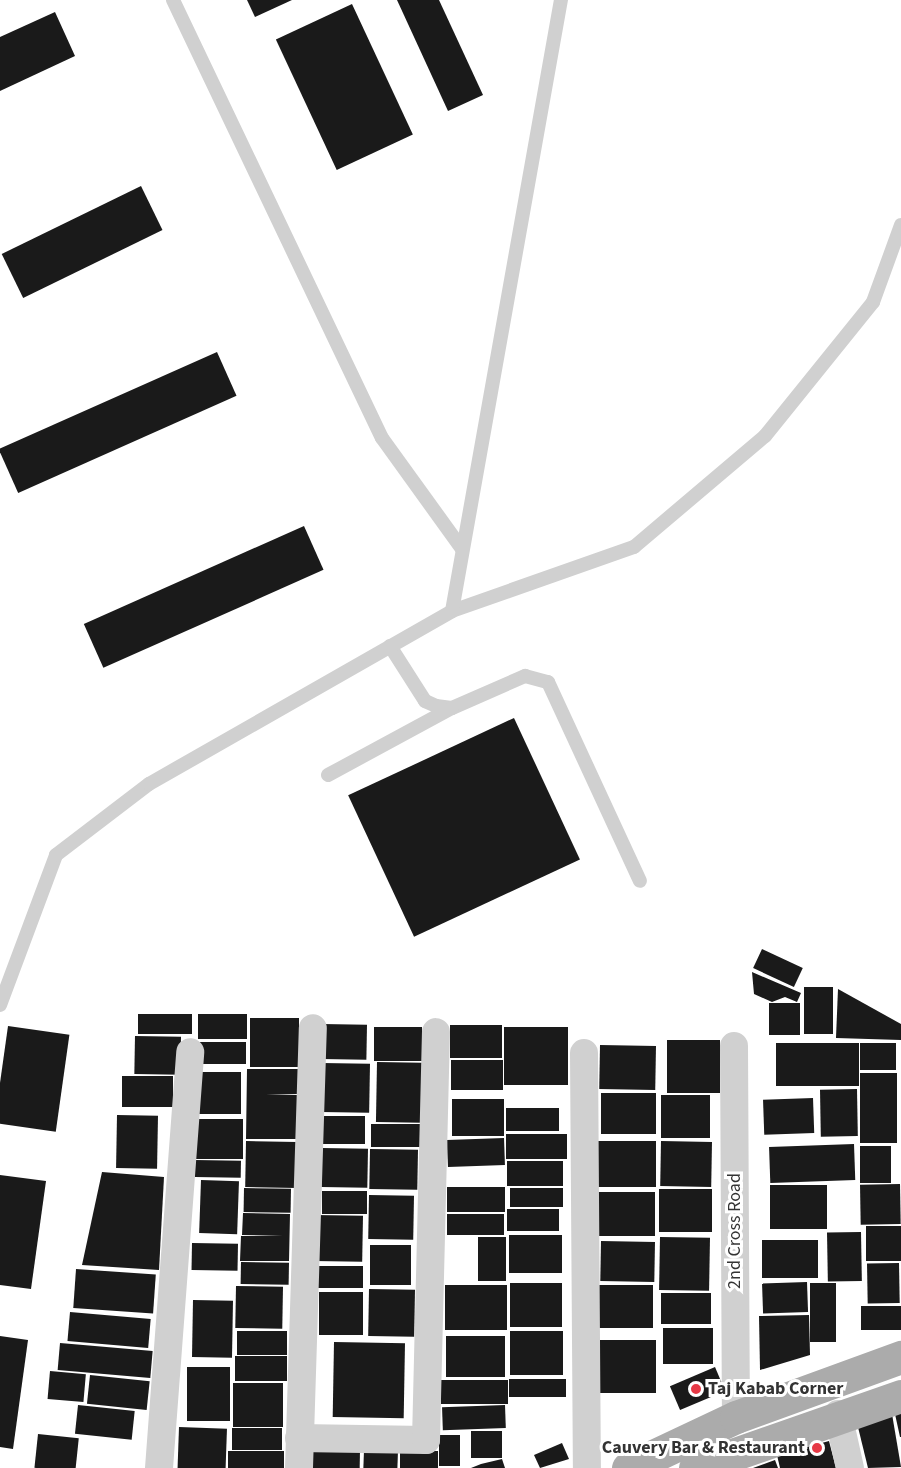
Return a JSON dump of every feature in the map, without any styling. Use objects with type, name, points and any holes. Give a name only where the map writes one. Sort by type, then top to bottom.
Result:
[{"type":"main road","points":[[628,1468],[736,1417],[901,1357]]},
{"type":"main road","points":[[695,1468],[838,1414],[901,1396]]},
{"type":"street","points":[[299,1468],[313,1028]]},
{"type":"street","points":[[299,1438],[426,1440],[436,1032]]},
{"type":"street","name":"2nd Cross Road","points":[[734,1046],[736,1417]]},
{"type":"street","points":[[159,1468],[190,1052]]},
{"type":"street","points":[[584,1053],[587,1468]]},
{"type":"street","points":[[838,1414],[850,1468]]},
{"type":"lane","points":[[173,0],[382,438],[462,549]]},
{"type":"lane","points":[[452,610],[561,0]]},
{"type":"lane","points":[[0,1005],[56,855],[149,784],[452,610],[634,548],[756,443],[873,302],[901,225]]},
{"type":"lane","points":[[390,646],[425,701],[452,708]]},
{"type":"lane","points":[[328,775],[452,708],[525,676],[548,682],[640,881]]},
{"type":"building","points":[[247,0],[292,0],[255,17]]},
{"type":"building","points":[[397,0],[439,0],[483,95],[448,111]]},
{"type":"building","points":[[352,4],[413,135],[337,170],[276,39]]},
{"type":"building","points":[[55,12],[75,56],[0,91],[0,37]]},
{"type":"building","points":[[141,186],[162,230],[23,298],[2,254]]},
{"type":"building","points":[[217,352],[237,396],[18,493],[0,449]]},
{"type":"building","points":[[304,526],[324,570],[103,668],[84,624]]},
{"type":"building","points":[[514,718],[580,859],[414,937],[348,795]]},
{"type":"building","points":[[762,949],[803,968],[794,987],[753,968]]},
{"type":"building","points":[[752,972],[801,993],[797,1002],[785,997],[772,1002],[754,994]]},
{"type":"building","points":[[804,987],[833,987],[833,1034],[804,1034]]},
{"type":"building","points":[[838,989],[901,1024],[901,1040],[836,1038]]},
{"type":"building","points":[[769,1003],[800,1003],[800,1035],[769,1035]]},
{"type":"building","points":[[138,1014],[192,1014],[192,1034],[138,1034]]},
{"type":"building","points":[[198,1014],[247,1014],[247,1039],[198,1039]]},
{"type":"building","points":[[250,1018],[299,1018],[299,1067],[250,1067]]},
{"type":"building","points":[[322,1024],[367,1025],[366,1060],[321,1059]]},
{"type":"building","points":[[450,1025],[502,1025],[502,1058],[450,1058]]},
{"type":"building","points":[[8,1026],[69,1035],[56,1132],[0,1124],[0,1083]]},
{"type":"building","points":[[374,1027],[422,1027],[422,1061],[374,1061]]},
{"type":"building","points":[[504,1027],[568,1027],[568,1085],[504,1085]]},
{"type":"building","points":[[135,1036],[181,1037],[180,1075],[134,1074]]},
{"type":"building","points":[[667,1040],[720,1040],[720,1093],[667,1093]]},
{"type":"building","points":[[198,1042],[246,1042],[246,1064],[198,1064]]},
{"type":"building","points":[[776,1043],[859,1043],[859,1086],[776,1086]]},
{"type":"building","points":[[860,1043],[896,1043],[896,1070],[860,1070]]},
{"type":"building","points":[[600,1045],[656,1046],[655,1090],[599,1089]]},
{"type":"building","points":[[451,1060],[503,1060],[503,1090],[451,1090]]},
{"type":"building","points":[[377,1062],[422,1063],[421,1123],[376,1122]]},
{"type":"building","points":[[322,1063],[370,1064],[369,1113],[321,1112]]},
{"type":"building","points":[[247,1069],[301,1069],[300,1094],[266,1094],[298,1095],[297,1139],[246,1139]]},
{"type":"building","points":[[199,1072],[241,1072],[241,1114],[199,1114]]},
{"type":"building","points":[[860,1073],[897,1073],[897,1143],[860,1143]]},
{"type":"building","points":[[122,1076],[173,1076],[173,1107],[122,1107]]},
{"type":"building","points":[[857,1089],[858,1136],[821,1137],[820,1090]]},
{"type":"building","points":[[601,1093],[656,1093],[656,1134],[601,1134]]},
{"type":"building","points":[[661,1095],[710,1095],[710,1138],[661,1138]]},
{"type":"building","points":[[813,1098],[814,1133],[764,1135],[763,1100]]},
{"type":"building","points":[[452,1099],[504,1099],[504,1136],[452,1136]]},
{"type":"building","points":[[506,1108],[559,1108],[559,1131],[506,1131]]},
{"type":"building","points":[[117,1115],[158,1116],[157,1169],[116,1168]]},
{"type":"building","points":[[323,1116],[365,1116],[365,1144],[323,1144]]},
{"type":"building","points":[[196,1119],[243,1119],[243,1159],[196,1159]]},
{"type":"building","points":[[371,1124],[421,1124],[421,1147],[371,1147]]},
{"type":"building","points":[[506,1134],[567,1134],[567,1159],[506,1159]]},
{"type":"building","points":[[504,1138],[505,1165],[448,1167],[447,1140]]},
{"type":"building","points":[[246,1141],[297,1142],[296,1188],[245,1187]]},
{"type":"building","points":[[598,1141],[656,1141],[656,1187],[598,1187]]},
{"type":"building","points":[[661,1141],[712,1142],[711,1187],[660,1186]]},
{"type":"building","points":[[854,1144],[855,1180],[770,1183],[769,1147]]},
{"type":"building","points":[[860,1146],[891,1146],[891,1183],[860,1183]]},
{"type":"building","points":[[322,1148],[368,1149],[367,1188],[321,1187]]},
{"type":"building","points":[[370,1149],[418,1150],[417,1190],[369,1189]]},
{"type":"building","points":[[195,1160],[241,1161],[241,1178],[195,1177]]},
{"type":"building","points":[[507,1161],[563,1161],[563,1186],[507,1186]]},
{"type":"building","points":[[102,1172],[164,1177],[159,1270],[82,1265]]},
{"type":"building","points":[[0,1175],[46,1181],[31,1289],[0,1285]]},
{"type":"building","points":[[201,1180],[239,1181],[237,1234],[199,1233]]},
{"type":"building","points":[[900,1184],[901,1224],[861,1225],[860,1185]]},
{"type":"building","points":[[770,1185],[827,1185],[827,1229],[770,1229]]},
{"type":"building","points":[[447,1187],[505,1187],[505,1212],[447,1212]]},
{"type":"building","points":[[244,1188],[291,1189],[291,1213],[244,1212]]},
{"type":"building","points":[[510,1188],[563,1188],[563,1207],[510,1207]]},
{"type":"building","points":[[659,1189],[712,1189],[712,1232],[659,1232]]},
{"type":"building","points":[[322,1191],[367,1191],[367,1214],[322,1214]]},
{"type":"building","points":[[598,1192],[655,1192],[655,1236],[598,1236]]},
{"type":"building","points":[[369,1195],[414,1196],[413,1240],[368,1239]]},
{"type":"building","points":[[507,1209],[559,1209],[559,1231],[507,1231]]},
{"type":"building","points":[[243,1213],[290,1214],[289,1261],[240,1261],[241,1236],[283,1236],[242,1235]]},
{"type":"building","points":[[447,1214],[504,1214],[504,1235],[447,1235]]},
{"type":"building","points":[[315,1215],[363,1216],[362,1262],[314,1261]]},
{"type":"building","points":[[866,1226],[901,1226],[901,1261],[866,1261]]},
{"type":"building","points":[[861,1232],[862,1281],[828,1282],[827,1233]]},
{"type":"building","points":[[509,1235],[562,1235],[562,1273],[509,1273]]},
{"type":"building","points":[[478,1237],[506,1237],[506,1281],[478,1281]]},
{"type":"building","points":[[660,1237],[710,1238],[709,1291],[659,1290]]},
{"type":"building","points":[[762,1240],[818,1240],[818,1278],[762,1278]]},
{"type":"building","points":[[601,1241],[655,1242],[654,1282],[600,1281]]},
{"type":"building","points":[[192,1243],[238,1244],[238,1271],[192,1270]]},
{"type":"building","points":[[370,1245],[411,1245],[411,1285],[370,1285]]},
{"type":"building","points":[[241,1262],[289,1263],[289,1285],[241,1284]]},
{"type":"building","points":[[899,1263],[900,1303],[868,1304],[867,1264]]},
{"type":"building","points":[[318,1266],[363,1266],[363,1288],[318,1288]]},
{"type":"building","points":[[76,1269],[156,1275],[153,1313],[73,1308]]},
{"type":"building","points":[[807,1282],[808,1312],[763,1314],[762,1284]]},
{"type":"building","points":[[510,1283],[562,1283],[562,1327],[510,1327]]},
{"type":"building","points":[[810,1283],[836,1283],[836,1342],[810,1342]]},
{"type":"building","points":[[445,1285],[507,1285],[507,1330],[445,1330]]},
{"type":"building","points":[[599,1285],[653,1285],[653,1328],[599,1328]]},
{"type":"building","points":[[236,1286],[283,1287],[282,1329],[235,1328]]},
{"type":"building","points":[[369,1289],[415,1290],[414,1337],[368,1336]]},
{"type":"building","points":[[319,1292],[363,1292],[363,1335],[319,1335]]},
{"type":"building","points":[[661,1293],[711,1293],[711,1324],[661,1324]]},
{"type":"building","points":[[193,1300],[233,1301],[232,1358],[192,1357]]},
{"type":"building","points":[[861,1306],[901,1306],[901,1330],[861,1330]]},
{"type":"building","points":[[70,1312],[151,1319],[148,1348],[67,1341]]},
{"type":"building","points":[[809,1315],[810,1355],[760,1370],[759,1316]]},
{"type":"building","points":[[663,1328],[713,1328],[713,1364],[663,1364]]},
{"type":"building","points":[[237,1331],[287,1331],[287,1355],[237,1355]]},
{"type":"building","points":[[510,1331],[563,1331],[563,1375],[510,1375]]},
{"type":"building","points":[[0,1336],[28,1340],[13,1449],[0,1447]]},
{"type":"building","points":[[446,1336],[505,1336],[505,1377],[446,1377]]},
{"type":"building","points":[[597,1340],[656,1340],[656,1393],[597,1393]]},
{"type":"building","points":[[334,1342],[405,1343],[404,1418],[333,1417]]},
{"type":"building","points":[[60,1343],[153,1351],[150,1378],[58,1370]]},
{"type":"building","points":[[235,1356],[287,1356],[287,1381],[235,1381]]},
{"type":"building","points":[[187,1367],[230,1367],[230,1421],[187,1421]]},
{"type":"building","points":[[715,1367],[725,1391],[680,1410],[670,1386]]},
{"type":"building","points":[[50,1371],[86,1374],[83,1402],[48,1399]]},
{"type":"building","points":[[90,1375],[150,1381],[147,1410],[87,1404]]},
{"type":"building","points":[[509,1379],[566,1379],[566,1397],[509,1397]]},
{"type":"building","points":[[441,1380],[508,1380],[508,1404],[441,1404]]},
{"type":"building","points":[[233,1383],[283,1383],[283,1427],[233,1427]]},
{"type":"building","points":[[78,1405],[135,1411],[132,1440],[75,1434]]},
{"type":"building","points":[[505,1405],[506,1428],[443,1430],[442,1407]]},
{"type":"building","points":[[901,1412],[901,1437],[900,1437],[895,1414]]},
{"type":"building","points":[[892,1414],[901,1467],[868,1468],[857,1423]]},
{"type":"building","points":[[179,1427],[227,1429],[226,1468],[178,1468]]},
{"type":"building","points":[[232,1428],[282,1428],[282,1450],[232,1450]]},
{"type":"building","points":[[471,1431],[502,1431],[502,1458],[471,1458]]},
{"type":"building","points":[[38,1434],[79,1438],[76,1468],[34,1468]]},
{"type":"building","points":[[439,1435],[460,1435],[460,1466],[439,1466]]},
{"type":"building","name":"Cauvery Bar & Restaurant","points":[[829,1441],[836,1468],[780,1468],[777,1455]]},
{"type":"building","points":[[562,1443],[569,1459],[540,1468],[534,1455]]},
{"type":"building","points":[[312,1449],[360,1450],[360,1468],[312,1468]]},
{"type":"building","points":[[364,1450],[398,1451],[397,1468],[363,1468]]},
{"type":"building","points":[[228,1451],[284,1451],[284,1468],[228,1468]]},
{"type":"building","points":[[400,1451],[438,1451],[438,1468],[400,1468]]},
{"type":"building","points":[[502,1459],[505,1468],[471,1468],[481,1464]]},
{"type":"building","points":[[775,1460],[778,1468],[753,1468]]},
{"type":"place","name":"Taj Kabab Corner","points":[[696,1389]]},
{"type":"place","name":"Cauvery Bar & Restaurant","points":[[817,1448]]}]
